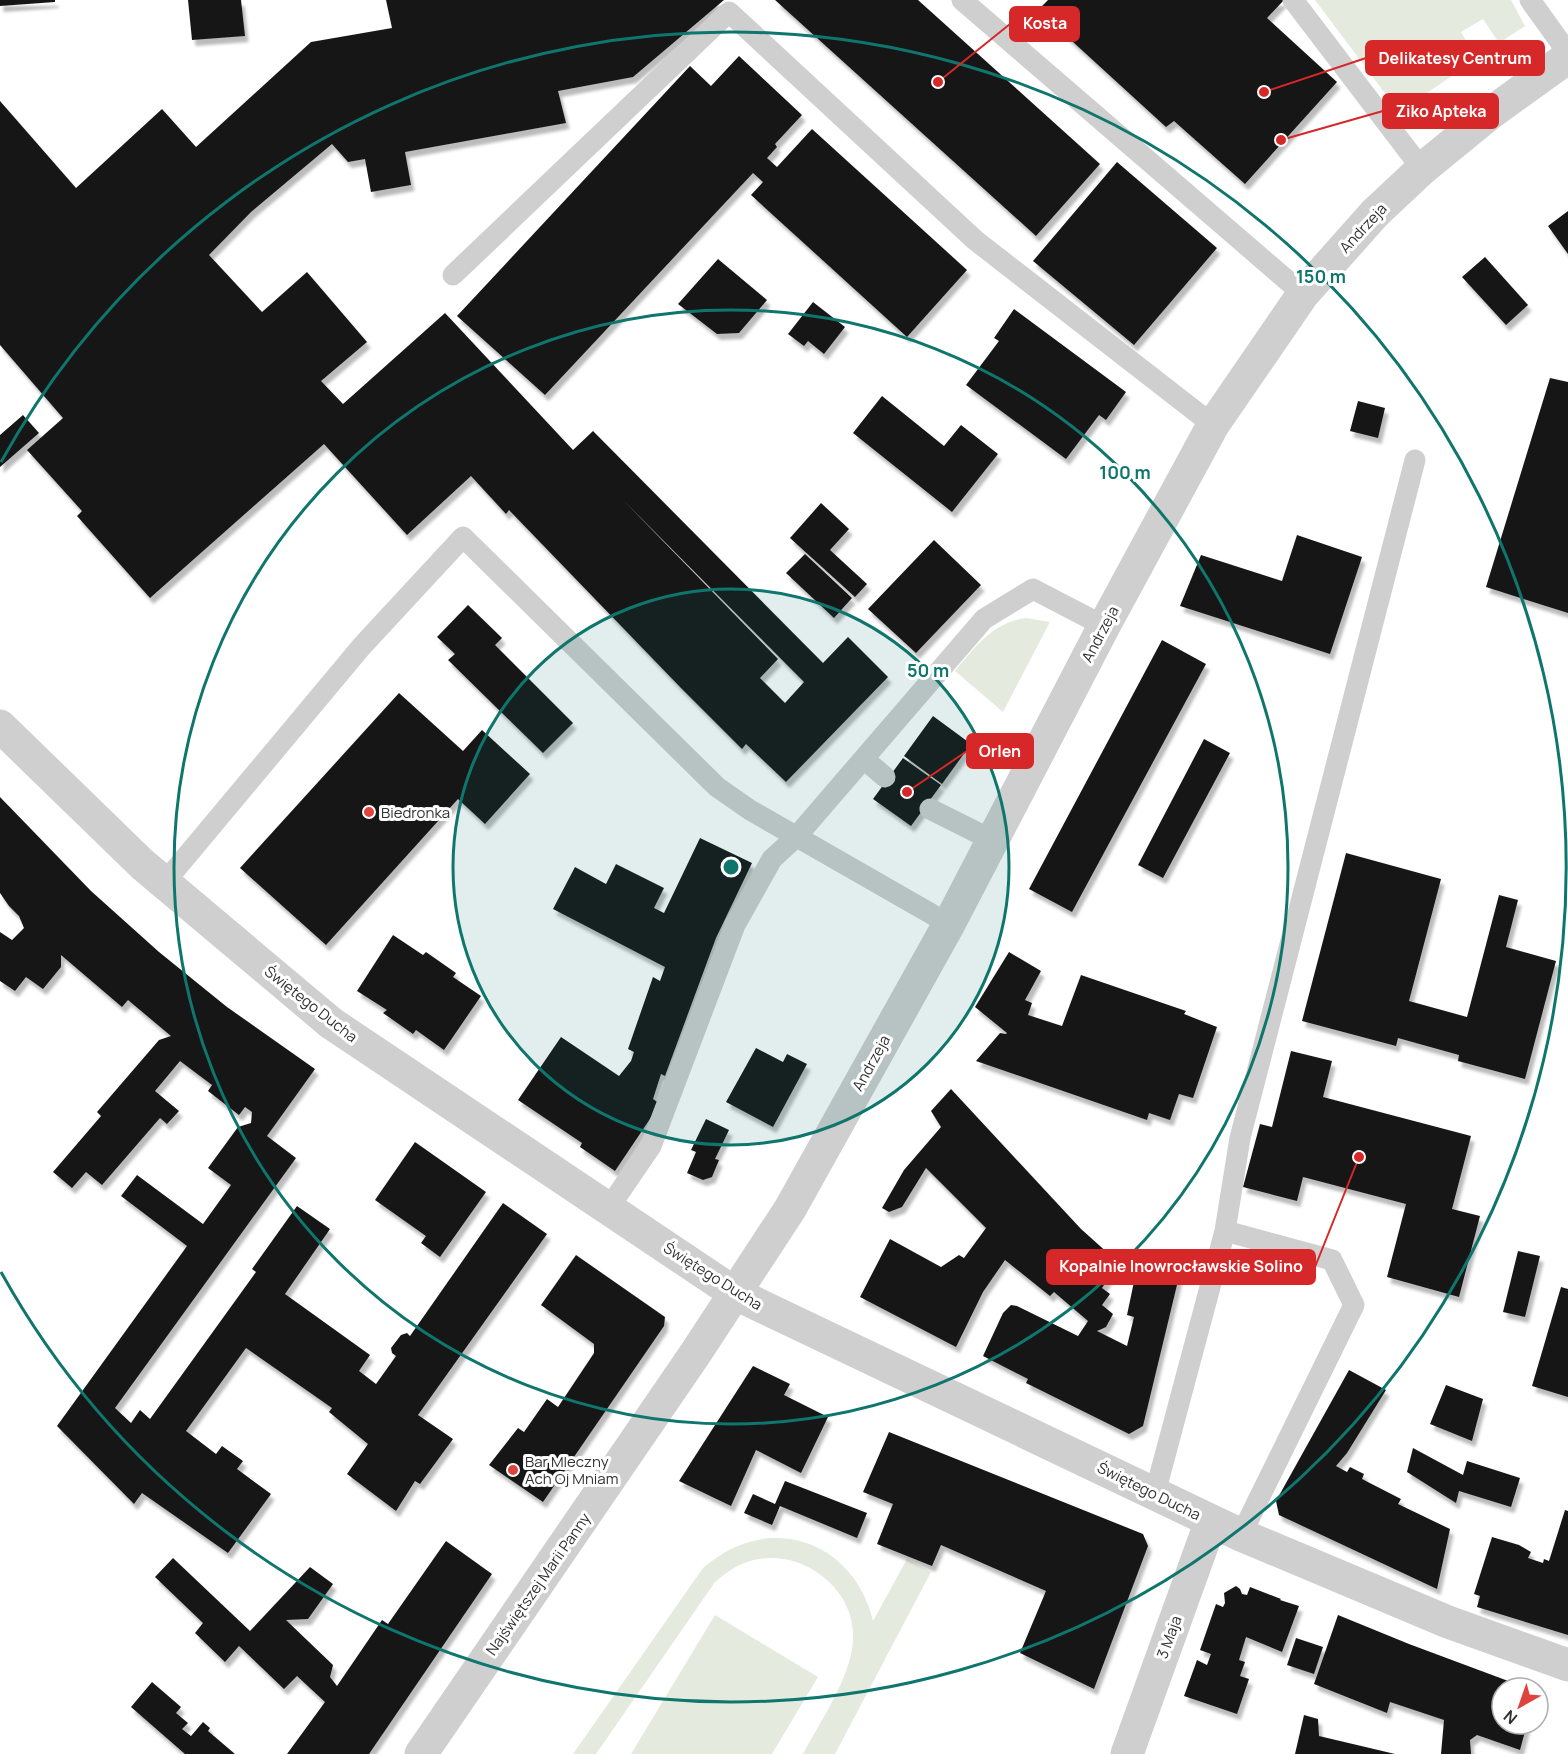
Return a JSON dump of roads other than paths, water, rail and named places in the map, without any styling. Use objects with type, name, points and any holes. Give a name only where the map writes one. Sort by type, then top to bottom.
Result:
[{"type":"street","name":"Andrzeja","points":[[736,1294],[790,1209],[949,924],[1104,626],[1213,425],[1303,294],[1375,213],[1422,169],[1488,115],[1568,55]]},
{"type":"street","name":"Świętego Ducha","points":[[0,726],[142,864],[332,1023],[736,1294],[1241,1535],[1448,1622],[1568,1665]]},
{"type":"street","name":"Najświętszej Marii Panny","points":[[421,1754],[736,1294]]},
{"type":"street","name":"3 Maja","points":[[1127,1754],[1211,1521]]},
{"type":"lane","points":[[962,0],[1303,294]]},
{"type":"lane","points":[[1293,0],[1422,169]]},
{"type":"lane","points":[[1530,0],[1568,55]]},
{"type":"lane","points":[[453,275],[729,12],[975,240],[1213,425]]},
{"type":"lane","points":[[1155,1492],[1225,1231],[1240,1138],[1415,459]]},
{"type":"lane","points":[[164,883],[362,646],[463,537],[717,787],[750,810],[949,924]]},
{"type":"lane","points":[[608,1209],[651,1146],[735,925],[772,859],[797,836],[984,619],[1033,589],[1104,626]]},
{"type":"lane","points":[[864,759],[885,777]]},
{"type":"lane","points":[[930,809],[992,840]]},
{"type":"lane","points":[[1225,1231],[1332,1260],[1354,1305],[1241,1535]]},
{"type":"place","name":"Kosta","points":[[938,82]]},
{"type":"place","name":"Delikatesy Centrum","points":[[1264,92]]},
{"type":"place","name":"Ziko Apteka","points":[[1281,140]]},
{"type":"place","name":"Orlen","points":[[907,792]]},
{"type":"place","name":"Biedronka","points":[[369,812]]},
{"type":"place","name":"Kopalnie Inowrocławskie Solino","points":[[1359,1157]]},
{"type":"place","name":"Bar Mleczny Ach Oj Mniam","points":[[513,1470]]}]
